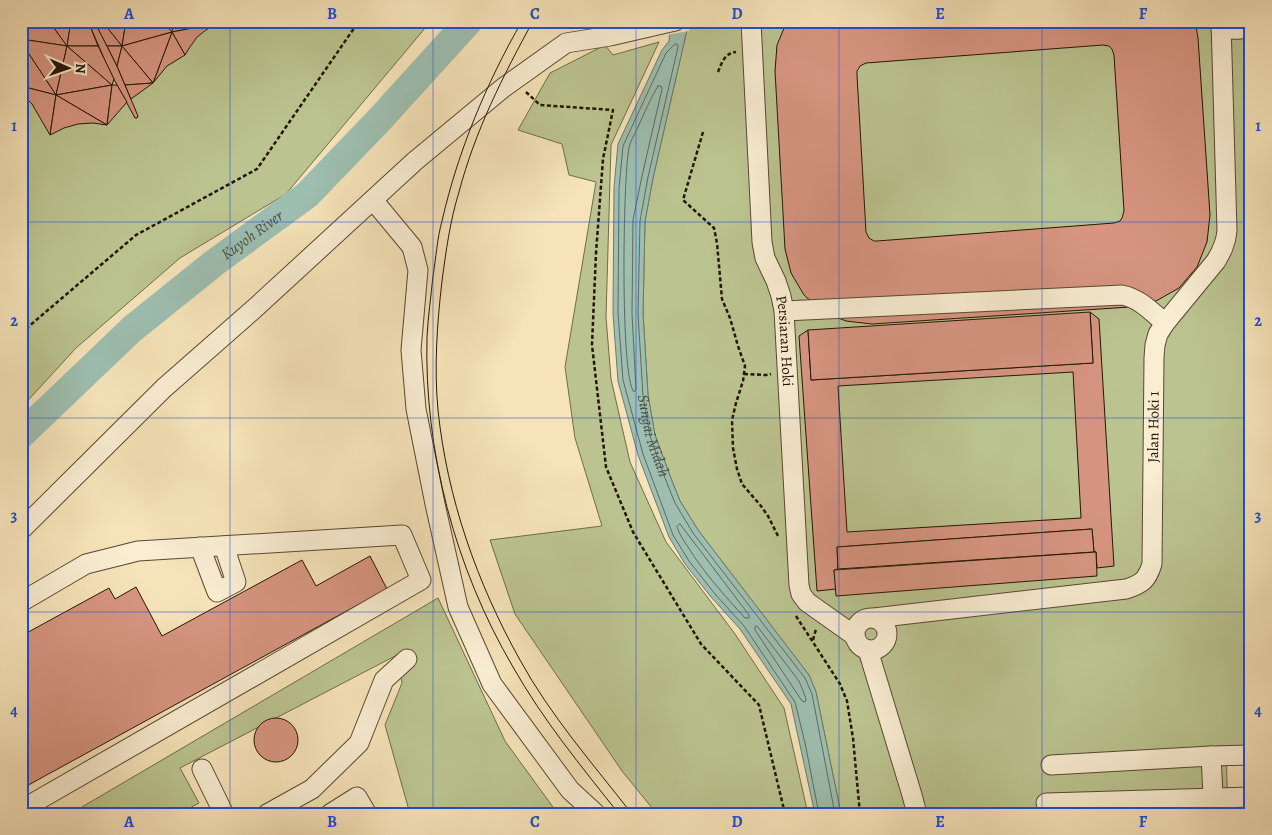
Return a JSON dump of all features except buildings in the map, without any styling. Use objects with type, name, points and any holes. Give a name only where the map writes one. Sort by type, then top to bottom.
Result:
[{"type":"street","points":[[21,530],[164,388],[254,309],[415,161],[503,88],[566,44],[675,21]]},
{"type":"street","name":"Persiaran Hoki","points":[[751,21],[762,242],[765,258],[776,281],[784,311],[798,575],[801,594],[811,605],[855,636]]},
{"type":"street","points":[[1221,25],[1239,30],[1251,25]]},
{"type":"street","name":"Jalan Hoki 1","points":[[874,618],[1126,589],[1140,584],[1148,576],[1152,564],[1155,345],[1158,334],[1165,323],[1216,261],[1222,252],[1226,240],[1221,25]]},
{"type":"street","points":[[373,200],[412,247],[418,270],[411,350],[416,409],[458,607],[492,684],[570,790],[596,814]]},
{"type":"street","points":[[784,311],[1130,296],[1165,323]]},
{"type":"street","points":[[21,602],[86,564],[138,551],[402,535],[421,580],[21,810]]},
{"type":"street","points":[[200,547],[216,592],[236,582],[224,546]]},
{"type":"street","points":[[869,618],[879,620],[887,632],[885,642],[873,651],[859,645],[855,636],[855,631],[860,622],[869,618]]},
{"type":"street","points":[[868,650],[917,814]]},
{"type":"street","points":[[267,814],[312,789],[359,743],[384,680],[407,659]]},
{"type":"street","points":[[1051,765],[1211,756],[1249,747]]},
{"type":"street","points":[[1211,756],[1213,806]]},
{"type":"street","points":[[202,769],[221,813]]},
{"type":"street","points":[[912,795],[923,814]]},
{"type":"street","points":[[330,814],[357,797],[367,814]]},
{"type":"street","points":[[1046,803],[1213,806],[1251,798]]},
{"type":"path","points":[[21,333],[136,235],[257,169],[359,21]]},
{"type":"path","points":[[718,72],[723,59],[730,52]]},
{"type":"path","points":[[514,80],[540,106],[613,110],[603,159],[592,345],[606,467],[633,532],[701,644],[759,705],[786,814]]},
{"type":"path","points":[[703,132],[683,200],[714,228],[722,299],[745,366],[732,420],[733,448],[737,469],[742,484],[768,516],[780,541]]},
{"type":"path","points":[[744,374],[766,375]]},
{"type":"path","points":[[796,615],[840,684],[848,701],[860,814]]},
{"type":"path","points":[[1249,747],[1251,720]]},
{"type":"green space","points":[[21,21],[431,21],[286,194],[180,258],[76,348],[21,408]]},
{"type":"green space","points":[[689,21],[1251,21],[1251,746],[1226,747],[1228,814],[841,814],[816,692],[809,675],[698,530],[680,501],[655,435],[648,395],[643,314],[645,221]]},
{"type":"green space","points":[[659,42],[611,145],[606,317],[611,379],[630,462],[666,542],[735,634],[784,708],[808,814],[657,814],[622,771],[515,614],[490,540],[602,526],[575,438],[565,367],[596,182],[569,175],[562,144],[518,130],[550,73],[605,45],[613,55]]},
{"type":"green space","points":[[438,598],[505,741],[558,814],[410,814],[385,725],[402,683],[397,655],[180,768],[199,803],[179,814],[70,814]]},
{"type":"water","name":"Sungai Midah","points":[[671,21],[689,21],[645,221],[643,314],[648,395],[655,435],[680,501],[698,530],[809,675],[816,692],[841,814],[815,814],[791,704],[740,629],[685,564],[669,537],[638,455],[618,381],[613,314],[614,187],[618,144],[662,50],[669,41]]},
{"type":"pier","points":[[669,21],[691,21],[689,31],[667,35]]},
{"type":"waterway","name":"Kuyoh River","points":[[21,435],[132,329],[214,263],[307,195],[381,118],[469,21]]},
{"type":"tram line","points":[[522,21],[474,118],[456,169],[440,228],[427,337],[427,380],[431,423],[447,508],[475,590],[493,629],[537,706],[619,814]]},
{"type":"tram line","points":[[533,21],[511,62],[473,147],[453,214],[442,281],[436,362],[438,410],[442,443],[466,539],[504,631],[545,700],[632,814]]}]
